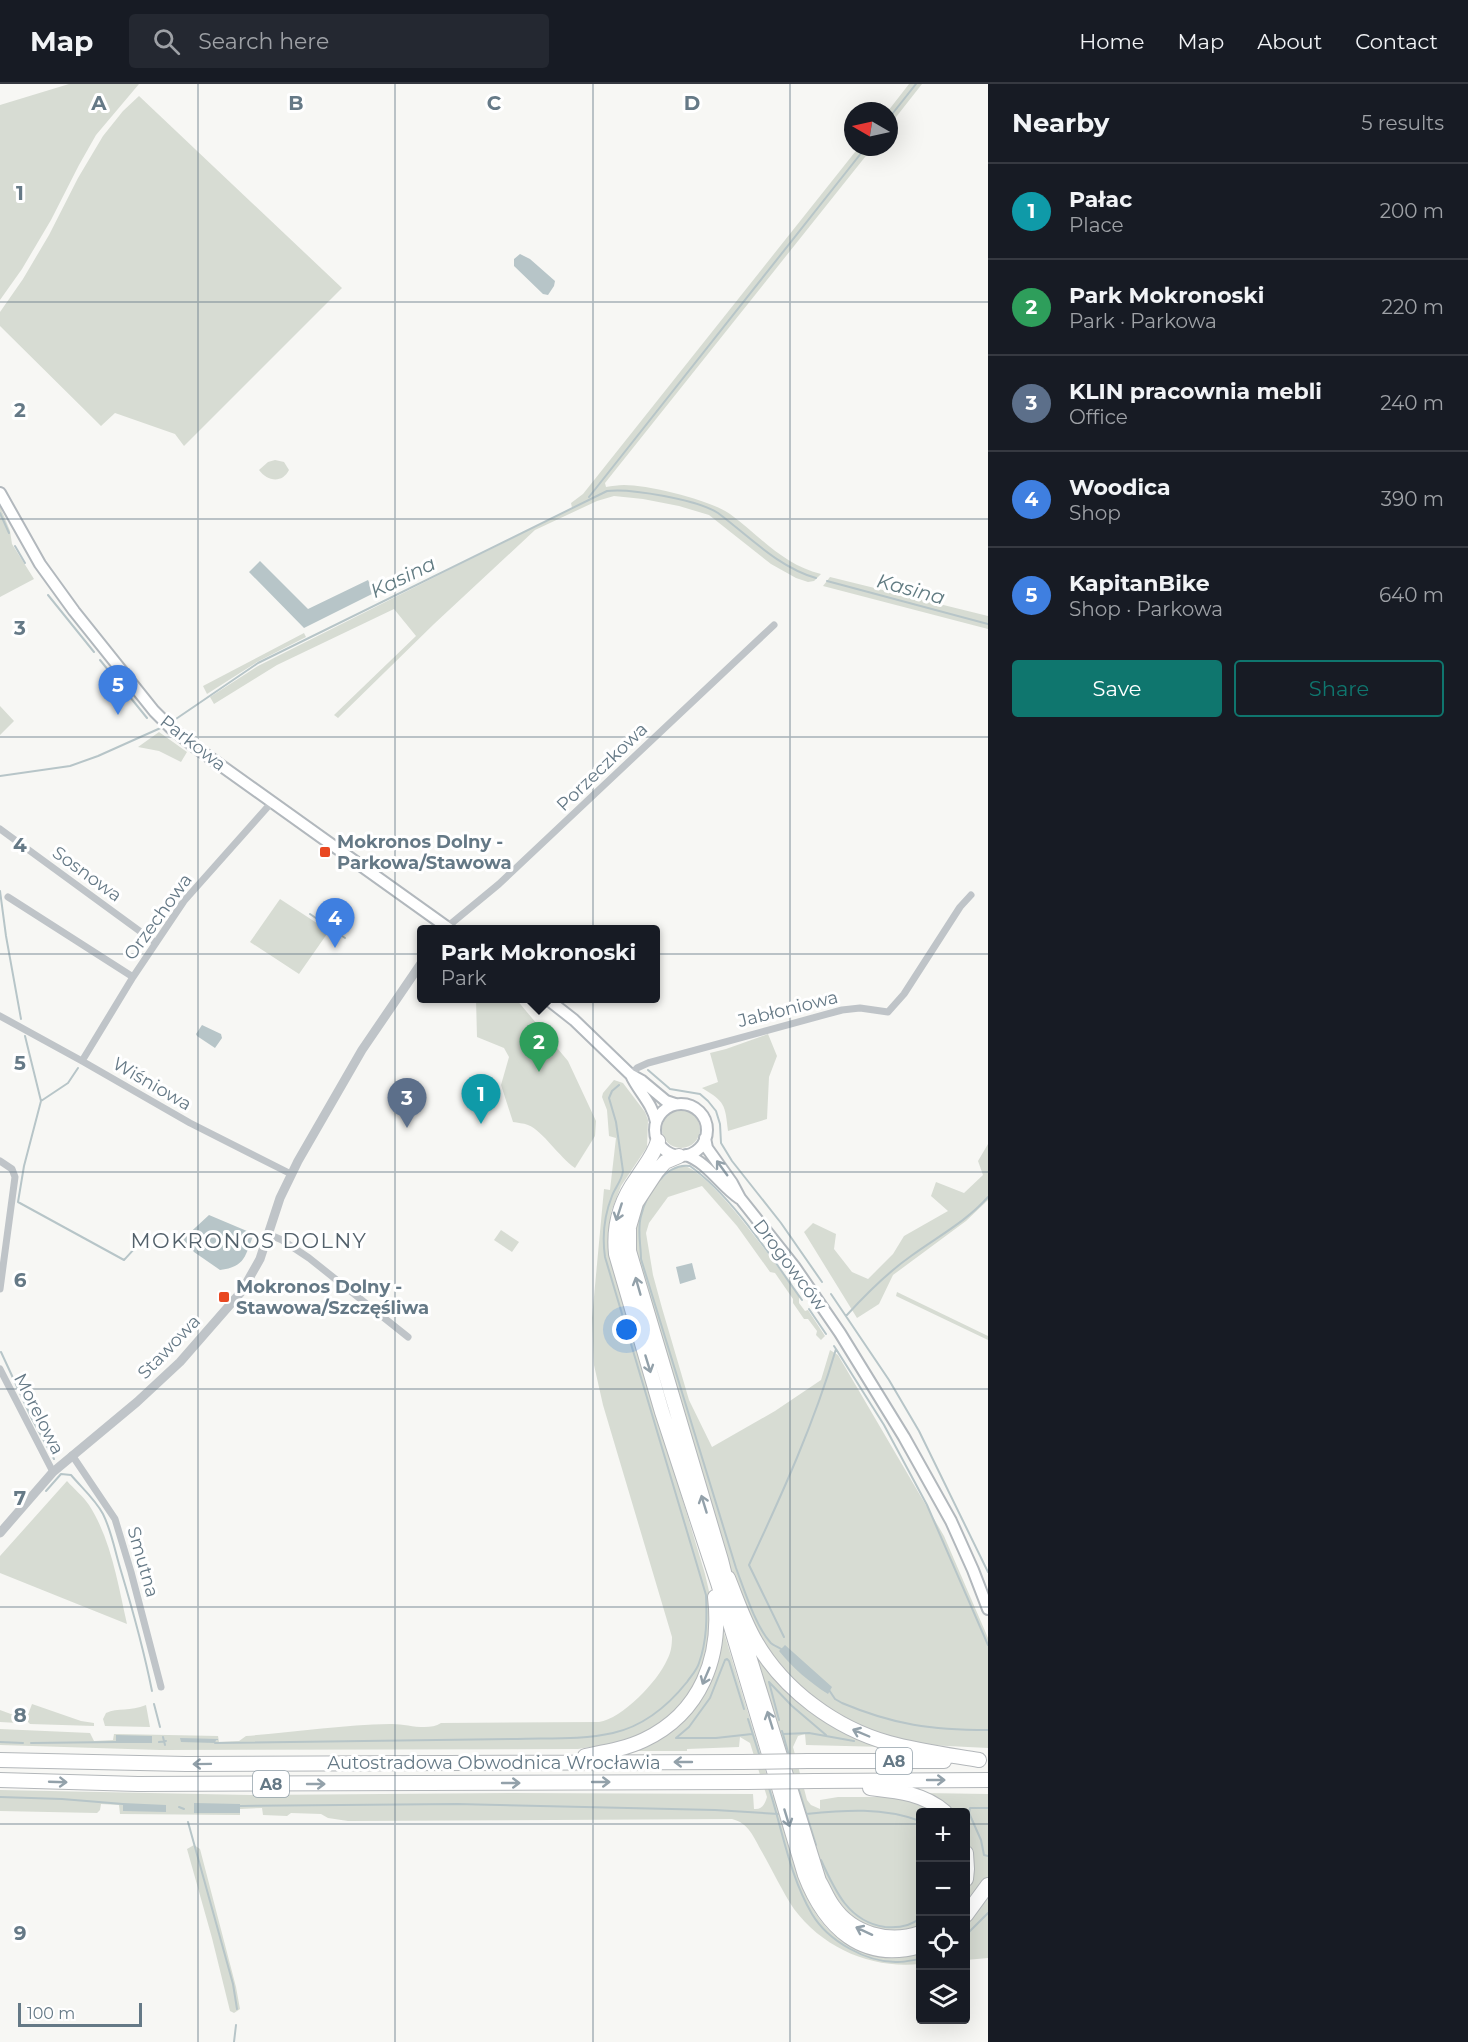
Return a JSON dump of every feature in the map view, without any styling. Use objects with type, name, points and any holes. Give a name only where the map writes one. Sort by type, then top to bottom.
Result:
[{"type":"highway","points":[[658,1141],[654,1153],[624,1199],[616,1222],[615,1243],[618,1261],[698,1526],[718,1583],[805,1875],[816,1900],[829,1921],[839,1930],[870,1947],[891,1950],[916,1947]]},
{"type":"highway","points":[[683,1155],[665,1162],[636,1203],[629,1227],[629,1251],[721,1560],[729,1594],[816,1870],[828,1898],[842,1916],[864,1932],[889,1938],[916,1934]]},
{"type":"highway","points":[[563,1761],[618,1749],[642,1741],[665,1728],[678,1717],[700,1689],[713,1658],[718,1627],[715,1597],[698,1526]]},
{"type":"highway","points":[[721,1560],[756,1643],[782,1678],[811,1704],[869,1737],[900,1746],[984,1760]]},
{"type":"highway","name":"Autostradowa Obwodnica Wrocławia","points":[[0,1760],[140,1764],[984,1760]]},
{"type":"highway","name":"Autostradowa Obwodnica Wrocławia","points":[[0,1780],[138,1784],[988,1780]]},
{"type":"highway","points":[[835,1780],[862,1787],[910,1794],[923,1798],[939,1808]]},
{"type":"highway","points":[[970,1910],[988,1885]]},
{"type":"main road","name":"Parkowa","points":[[0,493],[49,578],[164,722],[442,925]]},
{"type":"main road","points":[[551,1003],[574,1020],[631,1075],[666,1101],[687,1104],[696,1109],[702,1116],[705,1138],[696,1152],[683,1155],[670,1153],[663,1148],[655,1133],[654,1111],[636,1088],[631,1075]]},
{"type":"main road","points":[[656,1122],[662,1111],[675,1104]]},
{"type":"main road","name":"Drogowców","points":[[705,1138],[707,1148],[740,1198],[794,1266],[840,1333],[904,1437],[951,1521],[988,1609]]},
{"type":"main road","name":"Drogowców","points":[[683,1155],[695,1158],[726,1189],[740,1198]]},
{"type":"street","name":"Porzeczkowa","points":[[452,925],[774,625]]},
{"type":"street","name":"Orzechowa","points":[[82,1061],[133,977],[189,895],[272,802]]},
{"type":"street","name":"Sosnowa","points":[[0,829],[156,943]]},
{"type":"street","name":"Jabłoniowa","points":[[631,1075],[637,1068],[648,1063],[842,1010],[860,1008],[888,1012],[904,994],[960,907],[971,895]]},
{"type":"street","points":[[8,897],[133,977]]},
{"type":"street","name":"Stawowa","points":[[0,1533],[53,1472],[137,1402],[194,1348],[249,1280],[260,1259],[280,1198],[291,1174],[357,1058],[417,969]]},
{"type":"street","name":"Wiśniowa","points":[[0,1016],[190,1123],[291,1174]]},
{"type":"street","points":[[0,1161],[12,1168],[15,1177],[0,1289]]},
{"type":"street","points":[[268,1234],[282,1240],[309,1258],[408,1337]]},
{"type":"street","name":"Morelowa","points":[[0,1369],[53,1472]]},
{"type":"street","name":"Smutna","points":[[72,1455],[118,1526],[161,1688]]},
{"type":"shaded area","points":[[69,84],[139,84],[96,135],[51,220],[22,269],[0,300],[0,105]]},
{"type":"shaded area","points":[[909,84],[922,84],[898,115],[898,102],[895,102]]},
{"type":"shaded area","points":[[139,96],[342,288],[184,446],[175,434],[115,413],[101,426],[0,326],[0,312],[49,235],[78,178],[103,136],[123,111]]},
{"type":"shaded area","points":[[852,156],[866,156],[605,483],[606,487],[624,485],[663,490],[721,509],[783,557],[807,570],[821,574],[814,581],[808,582],[796,578],[771,564],[709,515],[679,506],[614,496],[597,501],[535,530],[338,718],[334,715],[416,636],[394,609],[277,665],[214,704],[210,697],[258,666],[572,508],[571,503],[583,494]]},
{"type":"shaded area","points":[[520,254],[530,259],[555,281],[548,295],[543,294],[514,266],[514,259]]},
{"type":"shaded area","points":[[275,460],[284,462],[289,470],[279,479],[270,479],[259,470],[268,462]]},
{"type":"shaded area","points":[[0,506],[10,531],[12,544],[34,579],[0,597]]},
{"type":"shaded area","points":[[260,561],[308,609],[368,580],[374,593],[304,628],[249,572]]},
{"type":"shaded area","points":[[830,577],[988,616],[988,629],[823,586]]},
{"type":"shaded area","points":[[304,633],[306,637],[257,662],[207,694],[203,686]]},
{"type":"shaded area","points":[[0,706],[14,721],[0,735]]},
{"type":"shaded area","points":[[159,732],[187,752],[181,762],[159,751],[138,747]]},
{"type":"shaded area","points":[[280,899],[329,931],[299,974],[250,942]]},
{"type":"shaded area","points":[[476,1003],[519,1003],[568,1061],[596,1121],[595,1136],[575,1168],[534,1128],[513,1122],[501,1085],[509,1057],[504,1048],[477,1037]]},
{"type":"shaded area","points":[[202,1025],[221,1034],[222,1038],[215,1048],[197,1036]]},
{"type":"shaded area","points":[[768,1034],[777,1056],[769,1077],[767,1119],[728,1131],[725,1109],[720,1101],[702,1088],[718,1082],[710,1053]]},
{"type":"shaded area","points":[[614,1080],[623,1083],[645,1112],[648,1120],[647,1147],[621,1186],[611,1212],[608,1236],[610,1258],[712,1604],[712,1637],[697,1684],[668,1719],[633,1740],[578,1749],[160,1750],[0,1745],[0,1729],[90,1733],[94,1741],[113,1740],[114,1734],[118,1734],[218,1736],[219,1742],[239,1741],[246,1736],[372,1725],[396,1724],[429,1727],[441,1723],[599,1722],[618,1714],[648,1688],[668,1657],[672,1637],[603,1405],[594,1365],[592,1318],[604,1189],[610,1190],[616,1138],[609,1136],[607,1110],[602,1097]]},
{"type":"shaded area","points":[[681,1110],[694,1116],[700,1129],[694,1142],[681,1148],[668,1142],[662,1129],[668,1116]]},
{"type":"shaded area","points":[[988,1144],[988,1200],[966,1221],[893,1275],[879,1304],[857,1318],[804,1232],[813,1223],[836,1234],[834,1249],[852,1272],[868,1279],[893,1254],[904,1236],[948,1211],[931,1196],[936,1182],[964,1193],[983,1175],[978,1161]]},
{"type":"shaded area","points":[[685,1166],[698,1174],[729,1204],[799,1296],[799,1303],[805,1311],[808,1310],[825,1336],[821,1340],[816,1335],[817,1331],[808,1319],[804,1319],[775,1273],[770,1272],[737,1226],[702,1186],[668,1197],[649,1223],[646,1233],[653,1275],[689,1400],[712,1447],[775,1411],[821,1380],[830,1350],[838,1355],[944,1536],[988,1638],[988,1748],[907,1742],[850,1723],[807,1695],[777,1664],[745,1613],[724,1552],[633,1243],[637,1214],[659,1176],[663,1178],[674,1168]]},
{"type":"shaded area","points":[[209,1215],[254,1234],[246,1254],[235,1266],[220,1270],[194,1252],[183,1239]]},
{"type":"shaded area","points":[[501,1230],[519,1242],[512,1252],[494,1240]]},
{"type":"shaded area","points":[[692,1263],[696,1279],[680,1284],[676,1267]]},
{"type":"shaded area","points":[[897,1292],[988,1336],[988,1340],[896,1296]]},
{"type":"shaded area","points":[[67,1481],[89,1505],[103,1532],[113,1562],[127,1624],[0,1573],[0,1556]]},
{"type":"shaded area","points":[[722,1626],[773,1796],[776,1796],[792,1858],[809,1901],[820,1919],[834,1934],[851,1945],[874,1949],[916,1951],[916,1964],[902,1965],[867,1959],[834,1945],[820,1935],[794,1909],[750,1832],[743,1824],[732,1819],[348,1821],[328,1818],[321,1814],[263,1815],[262,1808],[240,1809],[240,1815],[120,1814],[119,1805],[101,1804],[97,1813],[0,1811],[0,1790],[250,1795],[753,1794],[754,1809],[759,1809],[764,1804],[767,1797],[750,1743],[740,1737],[739,1747],[687,1749],[687,1751],[637,1751],[676,1724]]},
{"type":"shaded area","points":[[750,1641],[770,1668],[885,1747],[806,1745],[805,1734],[798,1736],[793,1747],[807,1800],[811,1805],[820,1809],[820,1800],[838,1797],[877,1797],[877,1793],[910,1799],[929,1808],[916,1808],[916,1928],[900,1932],[883,1931],[868,1927],[855,1919],[834,1893],[818,1860]]},
{"type":"shaded area","points":[[785,1645],[832,1687],[828,1694],[814,1685],[784,1657],[779,1651]]},
{"type":"shaded area","points":[[32,1704],[81,1721],[94,1723],[94,1726],[30,1724],[26,1720]]},
{"type":"shaded area","points":[[146,1705],[150,1727],[105,1726],[103,1719],[106,1713]]},
{"type":"shaded area","points":[[0,1710],[19,1717],[18,1723],[0,1722]]},
{"type":"shaded area","points":[[116,1735],[152,1736],[152,1743],[116,1743]]},
{"type":"shaded area","points":[[180,1738],[218,1740],[215,1743],[181,1742]]},
{"type":"shaded area","points":[[924,1793],[988,1794],[988,1877],[970,1902],[970,1808],[945,1808]]},
{"type":"shaded area","points":[[123,1803],[166,1805],[166,1812],[123,1811]]},
{"type":"shaded area","points":[[194,1803],[240,1804],[240,1813],[194,1813]]},
{"type":"shaded area","points":[[194,1845],[200,1849],[236,1987],[240,2009],[234,2013],[230,2011],[187,1849]]},
{"type":"shaded area","points":[[988,1893],[988,1958],[970,1960],[970,1917]]},
{"type":"waterway","points":[[898,107],[916,84]]},
{"type":"waterway","points":[[589,497],[859,156]]},
{"type":"waterway","name":"Kasina","points":[[170,723],[258,663],[607,491],[632,491],[664,496],[708,508],[718,513],[789,567],[816,578]]},
{"type":"waterway","points":[[0,513],[9,533]]},
{"type":"waterway","points":[[15,546],[25,563]]},
{"type":"waterway","name":"Kasina","points":[[827,581],[988,624]]},
{"type":"waterway","points":[[48,595],[94,652]]},
{"type":"waterway","points":[[100,660],[147,718]]},
{"type":"waterway","name":"Kasina","points":[[0,776],[70,766],[165,726]]},
{"type":"waterway","points":[[0,891],[21,1019]]},
{"type":"waterway","points":[[310,914],[345,938]]},
{"type":"waterway","points":[[25,1036],[41,1101],[24,1166],[18,1202],[124,1260],[149,1237],[183,1239]]},
{"type":"waterway","points":[[41,1101],[68,1083],[78,1068]]},
{"type":"waterway","points":[[648,1070],[670,1089],[700,1094],[708,1101],[716,1111],[720,1124],[721,1143],[732,1161],[781,1223],[822,1282]]},
{"type":"waterway","points":[[215,1743],[553,1739],[601,1735],[635,1726],[654,1714],[679,1691],[695,1671],[702,1655],[705,1638],[706,1595],[605,1257],[605,1219],[623,1171],[616,1122],[609,1098],[612,1091],[619,1085]]},
{"type":"waterway","points":[[781,1649],[771,1643],[759,1626],[736,1568],[641,1259],[639,1232],[641,1216],[647,1198],[658,1181],[665,1174],[681,1166],[690,1166],[706,1179],[736,1211],[802,1300]]},
{"type":"waterway","points":[[846,1316],[894,1269],[961,1221],[988,1197]]},
{"type":"waterway","points":[[831,1294],[889,1380],[919,1431],[988,1572]]},
{"type":"waterway","points":[[809,1309],[826,1334]]},
{"type":"waterway","points":[[784,1637],[749,1565],[808,1432],[836,1349],[834,1346]]},
{"type":"waterway","points":[[836,1349],[884,1425],[927,1505],[988,1645]]},
{"type":"waterway","points":[[1,1352],[32,1419],[54,1459]]},
{"type":"waterway","points":[[46,1491],[61,1474],[71,1475],[103,1514],[134,1616],[152,1691]]},
{"type":"waterway","points":[[744,1709],[727,1659],[710,1698],[689,1727],[676,1738],[716,1738],[752,1734]]},
{"type":"waterway","points":[[779,1720],[769,1682],[792,1706],[826,1735]]},
{"type":"waterway","points":[[829,1690],[835,1699],[842,1703],[896,1721],[949,1729],[988,1730]]},
{"type":"waterway","points":[[154,1704],[160,1727]]},
{"type":"waterway","points":[[748,1719],[760,1757]]},
{"type":"waterway","points":[[782,1731],[783,1734],[809,1733],[854,1741]]},
{"type":"waterway","points":[[783,1734],[789,1756]]},
{"type":"waterway","points":[[163,1737],[165,1745]]},
{"type":"waterway","points":[[159,1742],[166,1741]]},
{"type":"waterway","points":[[0,1742],[23,1743]]},
{"type":"waterway","points":[[31,1743],[116,1742]]},
{"type":"waterway","points":[[798,1787],[816,1845]]},
{"type":"waterway","points":[[769,1788],[798,1884],[804,1900],[819,1924],[838,1941],[874,1959],[898,1962],[916,1960]]},
{"type":"waterway","points":[[0,1797],[123,1804]]},
{"type":"waterway","points":[[240,1806],[457,1804],[715,1810],[778,1814]]},
{"type":"waterway","points":[[179,1807],[184,1809]]},
{"type":"waterway","points":[[988,1808],[970,1808],[969,1813],[981,1840],[984,1855],[988,1856]]},
{"type":"waterway","points":[[806,1814],[849,1811],[878,1812],[892,1813],[916,1820]]},
{"type":"waterway","points":[[188,1822],[233,1984],[237,2009]]},
{"type":"waterway","points":[[821,1860],[838,1894],[862,1919],[885,1927],[899,1927],[916,1921]]},
{"type":"waterway","points":[[970,1931],[988,1913]]},
{"type":"waterway","points":[[234,2042],[236,2025]]},
{"type":"place","name":"KapitanBike","points":[[118,715]]},
{"type":"place","name":"Mokronos Dolny - Parkowa/Stawowa","points":[[325,852]]},
{"type":"place","name":"Woodica","points":[[335,948]]},
{"type":"place","name":"Park Mokronoski","points":[[539,1072]]},
{"type":"place","name":"Pałac","points":[[481,1124]]},
{"type":"place","name":"KLIN pracownia mebli","points":[[407,1128]]},
{"type":"place","name":"Mokronos Dolny - Stawowa/Szczęśliwa","points":[[224,1297]]},
{"type":"district","name":"MOKRONOS DOLNY","points":[[249,1241]]}]
